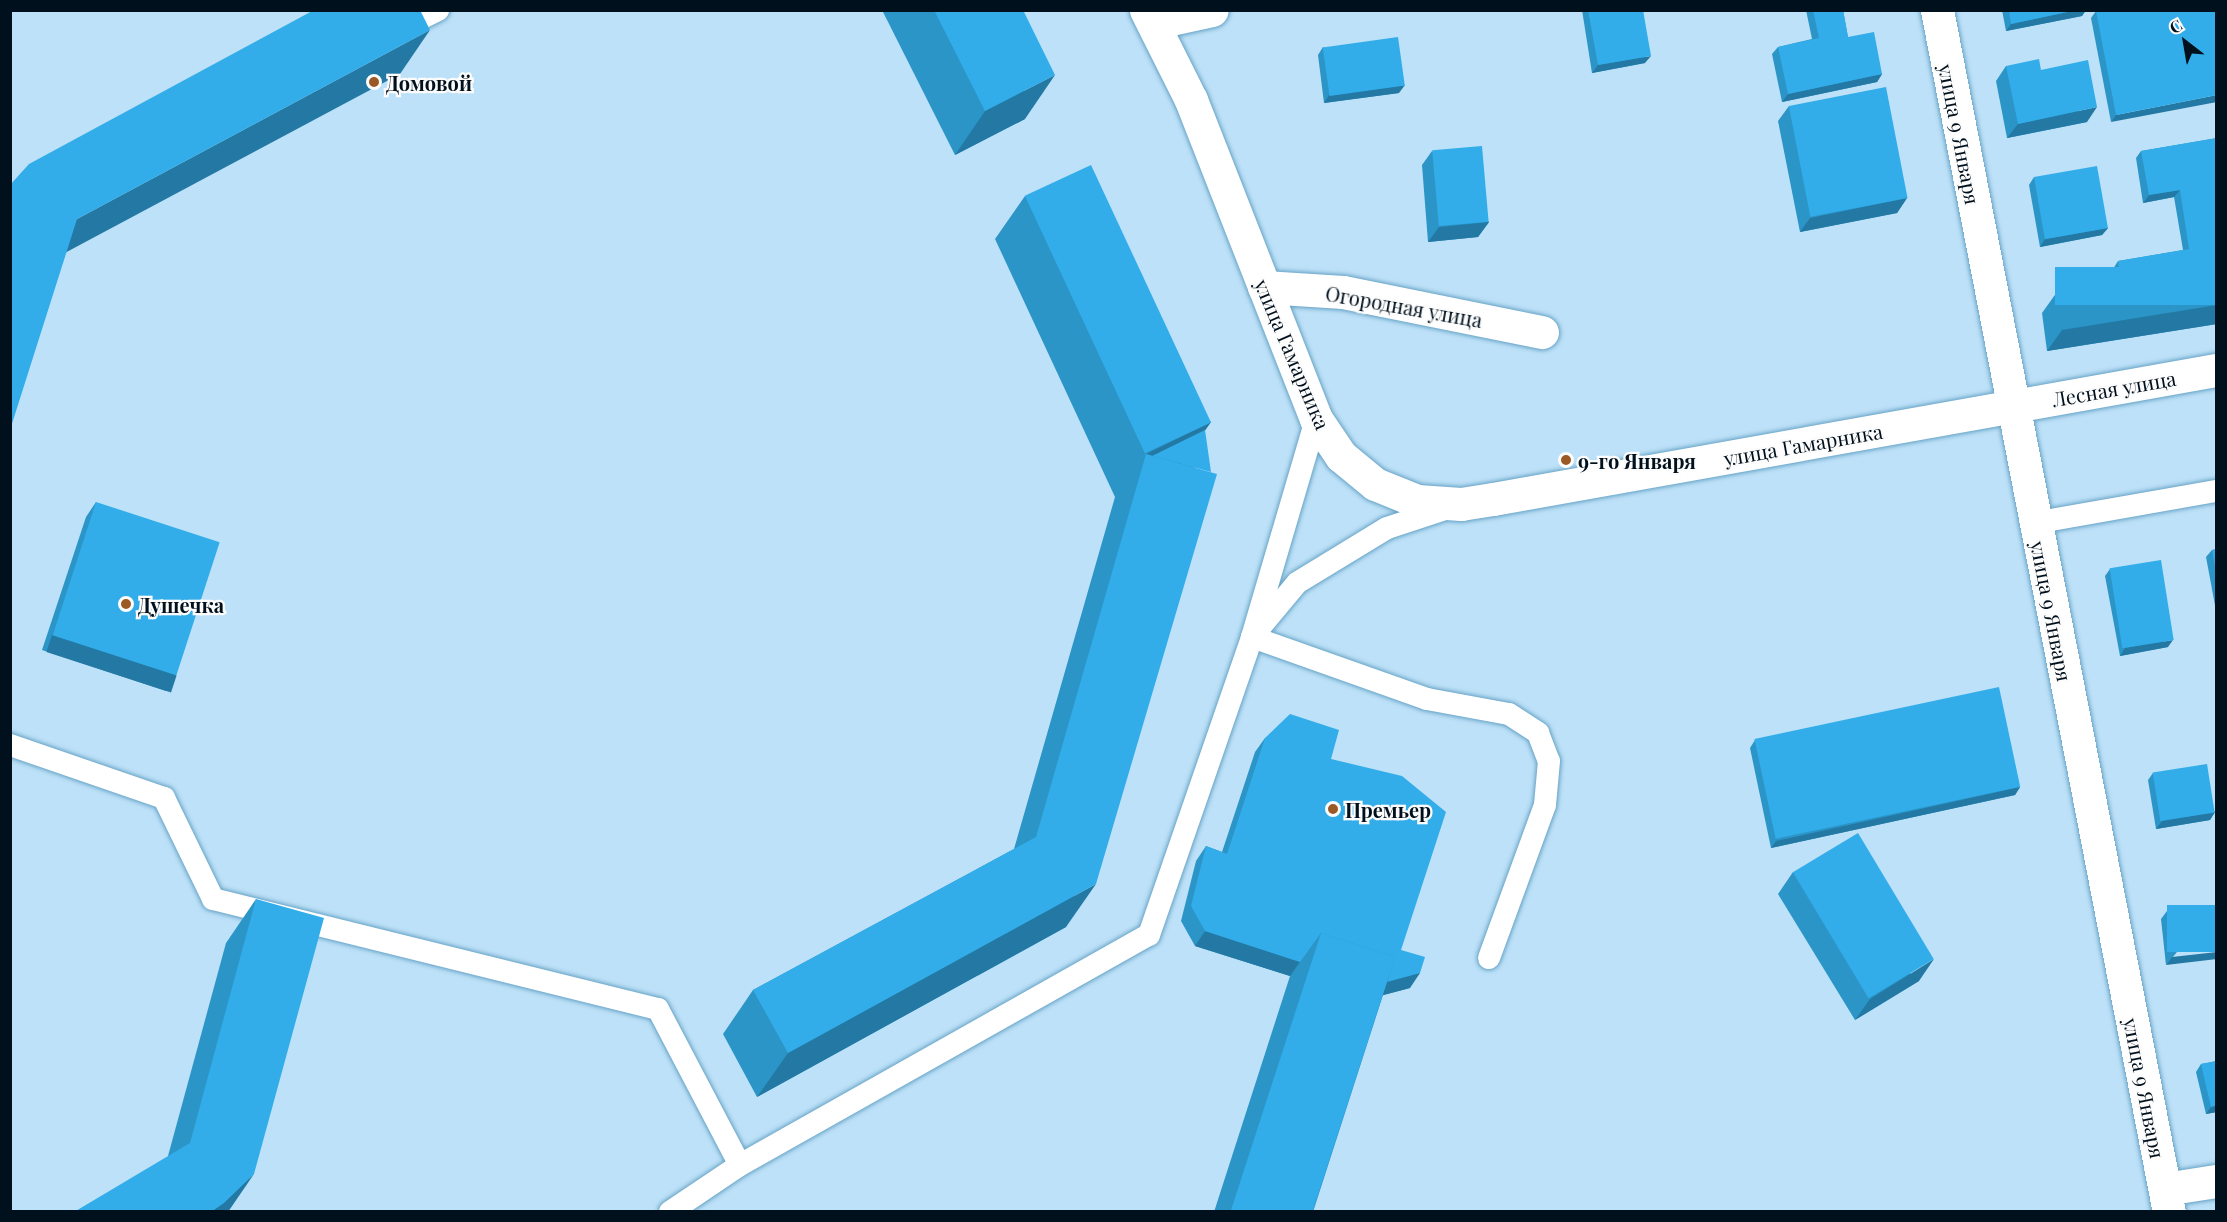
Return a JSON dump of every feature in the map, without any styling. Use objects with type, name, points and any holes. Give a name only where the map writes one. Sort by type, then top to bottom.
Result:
[{"type":"street","points":[[1149,17],[1212,10]]},
{"type":"street","name":"улица 9 Января","points":[[1937,10],[2011,406],[2167,1200]]},
{"type":"street","name":"улица Гамарника","points":[[1149,17],[1191,100],[1316,419],[1341,456],[1375,484],[1417,501],[1461,504],[2011,406]]},
{"type":"street","name":"Огородная улица","points":[[1264,287],[1343,292],[1542,332]]},
{"type":"street","name":"Лесная улица","points":[[2011,406],[2217,370]]},
{"type":"street","points":[[2167,1200],[2217,1180]]},
{"type":"lane","points":[[388,10],[398,30],[438,10]]},
{"type":"lane","points":[[670,1212],[740,1165],[1149,936],[1252,637],[1316,419]]},
{"type":"lane","points":[[2034,523],[2217,490]]},
{"type":"lane","points":[[1252,637],[1297,583],[1387,528],[1461,504]]},
{"type":"lane","points":[[1252,637],[1426,699],[1509,714],[1538,733],[1549,761],[1545,805],[1489,958]]},
{"type":"lane","points":[[10,745],[164,798],[213,899],[658,1010],[740,1165]]},
{"type":"building","points":[[314,10],[420,10],[430,30],[77,219],[10,430],[10,185],[29,164]]},
{"type":"building","points":[[934,10],[1023,10],[1055,75],[985,111]]},
{"type":"building","points":[[1588,10],[1643,10],[1651,56],[1598,65]]},
{"type":"building","points":[[1813,10],[1843,10],[1848,37],[1874,32],[1882,74],[1788,94],[1778,47],[1819,38]]},
{"type":"building","points":[[2009,10],[2077,10],[2011,24]]},
{"type":"building","points":[[2217,10],[2217,95],[2116,115],[2096,11]]},
{"type":"building","points":[[1398,37],[1405,86],[1330,96],[1323,48]]},
{"type":"building","points":[[2039,59],[2041,70],[2088,60],[2097,107],[2018,124],[2006,66]]},
{"type":"building","points":[[1886,87],[1908,198],[1810,217],[1789,106]]},
{"type":"building","points":[[2217,138],[2217,267],[2121,282],[2118,261],[2189,249],[2180,190],[2149,195],[2141,151]]},
{"type":"building","points":[[1482,146],[1489,222],[1439,226],[1432,150]]},
{"type":"building","points":[[1091,165],[1211,422],[1145,453],[1025,196]]},
{"type":"building","points":[[2097,166],[2108,228],[2045,239],[2034,177]]},
{"type":"building","points":[[2055,267],[2216,267],[2216,305],[2055,305]]},
{"type":"building","points":[[1205,430],[1211,472],[1152,456]]},
{"type":"building","points":[[1146,454],[1217,474],[1096,884],[788,1053],[753,990],[1036,837]]},
{"type":"building","points":[[96,502],[220,542],[176,675],[53,635]]},
{"type":"building","points":[[2217,549],[2217,578],[2212,550]]},
{"type":"building","points":[[2161,560],[2174,640],[2122,648],[2110,568]]},
{"type":"building","points":[[1999,687],[2020,787],[1776,839],[1754,739]]},
{"type":"building","points":[[1290,714],[1339,730],[1331,759],[1402,776],[1446,812],[1401,950],[1425,957],[1420,973],[1387,982],[1395,957],[1321,933],[1300,962],[1205,931],[1191,906],[1206,846],[1227,854],[1265,738]]},
{"type":"building","points":[[2207,764],[2215,812],[2160,821],[2153,773]]},
{"type":"building","points":[[1858,833],[1934,959],[1869,998],[1793,872]]},
{"type":"building","points":[[256,899],[324,918],[254,1174],[224,1203],[211,1212],[74,1212],[190,1143]]},
{"type":"building","points":[[2167,905],[2216,905],[2216,952],[2167,952]]},
{"type":"building","points":[[1321,933],[1395,957],[1312,1212],[1230,1212]]},
{"type":"building","points":[[2217,1061],[2217,1105],[2211,1107],[2201,1064]]},
{"type":"place","name":"Домовой","points":[[374,82]]},
{"type":"place","name":"9-го Января","points":[[1566,460]]},
{"type":"place","name":"Душечка","points":[[126,604]]},
{"type":"place","name":"Премьер","points":[[1333,809]]}]
